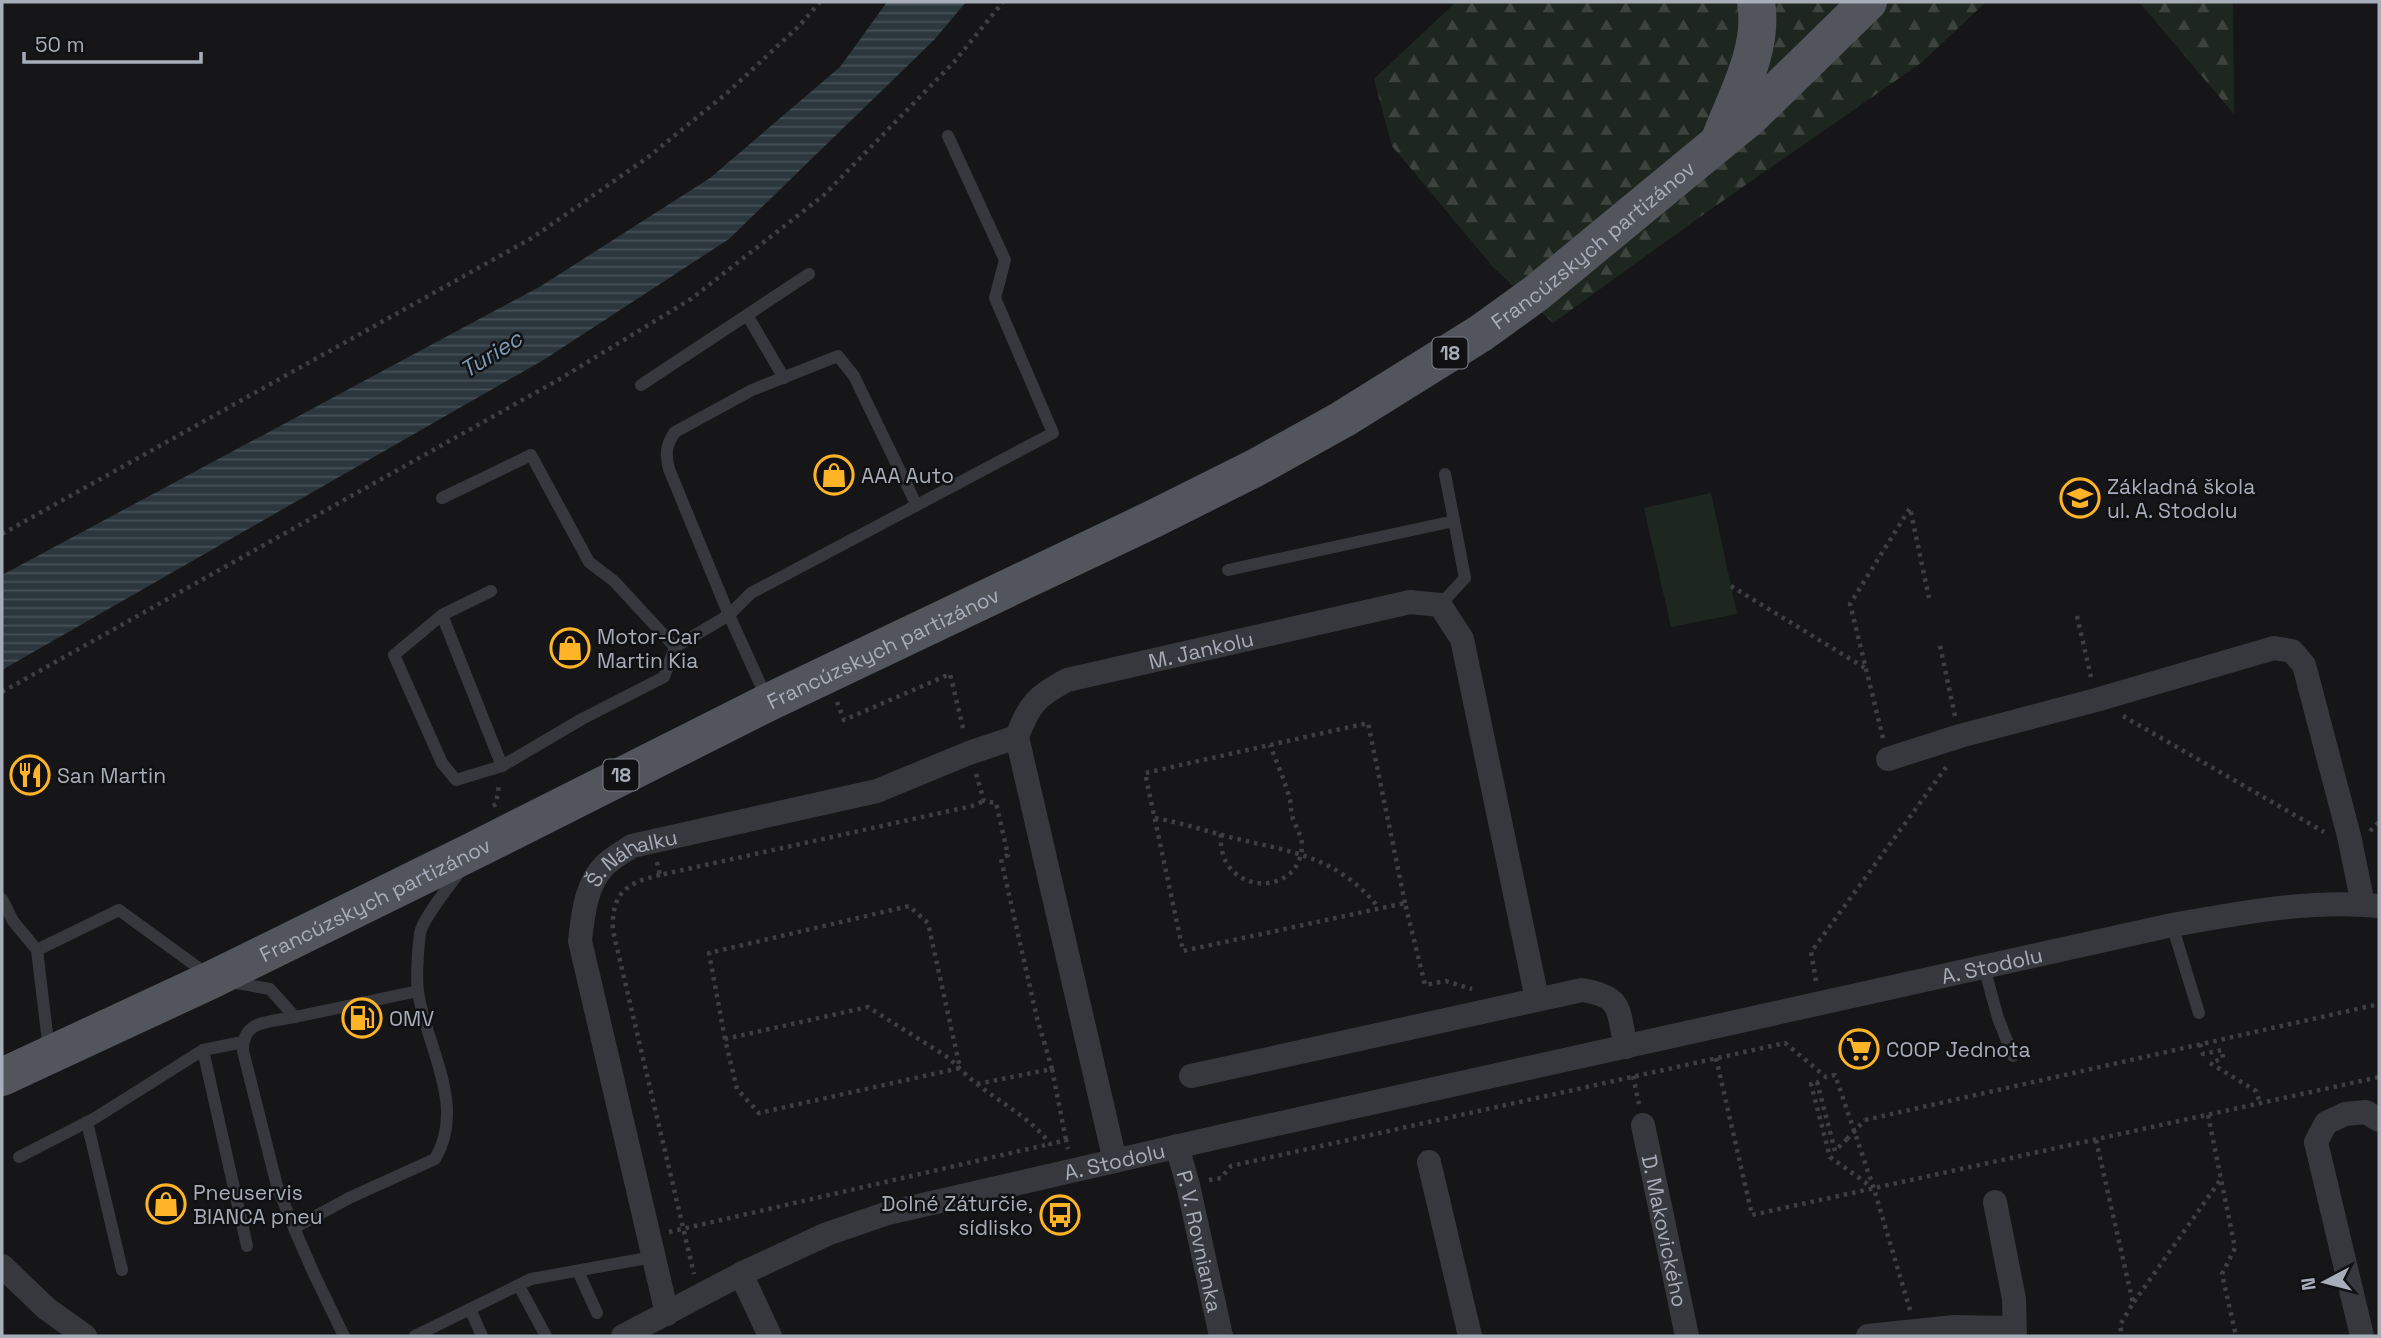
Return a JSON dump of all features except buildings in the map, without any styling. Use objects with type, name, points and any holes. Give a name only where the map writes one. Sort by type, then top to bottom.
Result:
[{"type":"main road","points":[[1718,144],[1753,51],[1756,38],[1756,2]]},
{"type":"main road","name":"18","points":[[1718,144],[1786,83],[1868,2]]},
{"type":"main road","name":"Francúzskych partizánov","points":[[2,1077],[213,979],[769,702],[1255,468],[1397,387],[1482,333],[1535,294],[1718,144]]},
{"type":"street","name":"M. Jankolu","points":[[1017,737],[1024,717],[1042,694],[1067,680],[1409,602],[1440,605]]},
{"type":"street","points":[[1440,605],[1462,639],[1537,999]]},
{"type":"street","name":"A. Stodolu","points":[[623,1336],[654,1325],[700,1295],[827,1234],[888,1213],[1177,1146],[2172,925],[2220,916],[2374,900],[2349,836],[2304,665],[2292,651],[2274,648],[1960,736],[1888,759]]},
{"type":"street","points":[[1017,737],[1115,1161]]},
{"type":"street","name":"Š. Náhalku","points":[[654,1325],[651,1247],[580,941],[590,889],[603,867],[632,846],[877,791],[969,753],[1017,737]]},
{"type":"street","points":[[1191,1076],[1582,990],[1604,994],[1616,1003],[1626,1046]]},
{"type":"street","points":[[2,1091],[50,1054]]},
{"type":"street","points":[[2362,1336],[2316,1142],[2326,1123],[2346,1114],[2365,1112],[2379,1120]]},
{"type":"street","name":"D. Makovického","points":[[1643,1125],[1688,1336]]},
{"type":"street","name":"P. V. Rovnianka","points":[[1177,1146],[1221,1336]]},
{"type":"street","points":[[1429,1161],[1470,1336]]},
{"type":"street","points":[[1868,1336],[1954,1327],[2014,1332],[2014,1299],[1995,1202]]},
{"type":"street","points":[[2,1266],[47,1309],[85,1336]]},
{"type":"street","points":[[741,1274],[770,1336]]},
{"type":"lane","points":[[491,591],[442,615],[394,655],[442,762],[456,780],[502,766],[582,719],[664,677],[675,647],[729,615],[751,593],[1053,433],[995,298],[1005,260],[948,136]]},
{"type":"lane","points":[[641,385],[808,274]]},
{"type":"lane","points":[[747,315],[784,378]]},
{"type":"lane","points":[[769,702],[729,615],[669,469],[665,454],[668,441],[675,432],[752,390],[838,356],[854,376],[916,504]]},
{"type":"lane","points":[[442,498],[531,455],[589,562],[614,581],[675,647]]},
{"type":"lane","points":[[1440,605],[1465,578],[1445,474]]},
{"type":"lane","points":[[1228,570],[1454,521]]},
{"type":"lane","points":[[442,615],[502,766]]},
{"type":"lane","points":[[294,1228],[349,1198],[435,1159],[443,1146],[448,1113],[443,1081],[418,991],[420,930],[475,850]]},
{"type":"lane","points":[[2,899],[13,921],[37,950],[50,1054]]},
{"type":"lane","points":[[37,950],[119,910],[213,979],[270,989],[295,1017]]},
{"type":"lane","points":[[2172,925],[2199,1013]]},
{"type":"lane","points":[[1984,967],[1998,1018],[2013,1056]]},
{"type":"lane","points":[[344,1336],[277,1186],[243,1051],[245,1032],[253,1026],[418,991]]},
{"type":"lane","points":[[19,1157],[87,1122],[203,1050],[243,1042]]},
{"type":"lane","points":[[203,1050],[247,1246]]},
{"type":"lane","points":[[87,1122],[122,1270]]},
{"type":"lane","points":[[416,1336],[531,1279],[578,1271],[651,1247]]},
{"type":"lane","points":[[578,1271],[597,1313]]},
{"type":"lane","points":[[519,1286],[546,1336]]},
{"type":"lane","points":[[470,1309],[482,1336]]},
{"type":"path","points":[[2,534],[532,238],[647,158],[727,93],[799,26],[820,2]]},
{"type":"path","points":[[2,692],[558,380],[691,299],[824,195],[954,62],[1003,2]]},
{"type":"path","points":[[1888,759],[1850,604],[1910,508],[1929,598]]},
{"type":"path","points":[[1731,586],[1866,668]]},
{"type":"path","points":[[2077,616],[2096,700],[2320,831],[2349,836]]},
{"type":"path","points":[[1816,982],[1811,952],[1958,751],[1960,736],[1940,646]]},
{"type":"path","points":[[828,675],[844,720],[950,674],[984,801]]},
{"type":"path","points":[[1405,903],[1183,951],[1145,772],[1368,723],[1405,903],[1425,985],[1446,981],[1481,992]]},
{"type":"path","points":[[1221,834],[1220,845],[1226,864],[1232,872],[1249,883],[1281,880],[1301,855],[1299,831],[1283,776],[1270,744]]},
{"type":"path","points":[[700,1295],[613,931],[615,901],[626,888],[639,880],[972,806],[984,801],[996,803],[1007,855],[1001,859],[1037,1017],[1052,1069],[1072,1171]]},
{"type":"path","points":[[1155,818],[1186,824],[1324,863],[1346,875],[1364,890],[1378,908]]},
{"type":"path","points":[[652,840],[660,875]]},
{"type":"path","points":[[909,906],[928,923],[960,1069],[759,1113],[737,1089],[709,953],[909,906]]},
{"type":"path","points":[[1874,1189],[1830,1157],[1811,1084],[1817,1082],[1835,1151],[1867,1118],[2379,1004]]},
{"type":"path","points":[[725,1040],[868,1007],[949,1058],[977,1084],[1040,1131],[1050,1144]]},
{"type":"path","points":[[1188,1185],[1221,1178],[1231,1166],[1785,1043],[1826,1077],[1835,1075],[1874,1189],[1916,1331]]},
{"type":"path","points":[[2200,1044],[2203,1054],[2222,1050],[2223,1058],[2210,1063],[2256,1091],[2260,1103]]},
{"type":"path","points":[[1717,1058],[1752,1215],[2379,1077]]},
{"type":"path","points":[[977,1084],[1052,1069]]},
{"type":"path","points":[[2208,1115],[2235,1248],[2222,1274],[2236,1336]]},
{"type":"path","points":[[651,1247],[683,1230],[1066,1140]]},
{"type":"path","points":[[2096,1140],[2133,1303]]},
{"type":"path","points":[[2122,1336],[2120,1325],[2133,1303],[2221,1179]]},
{"type":"green space","points":[[1456,2],[1986,2],[1921,63],[1553,323],[1494,268],[1392,146],[1374,79]]},
{"type":"green space","points":[[2139,2],[2233,2],[2234,114]]},
{"type":"green space","points":[[1711,493],[1737,614],[1671,627],[1644,508]]},
{"type":"water","name":"Turiec","points":[[887,2],[966,2],[934,40],[729,239],[545,359],[2,670],[2,575],[541,286],[710,178],[840,67]]},
{"type":"place","name":"AAA Auto","points":[[834,475]]},
{"type":"place","name":"Základná škola ul. A. Stodolu","points":[[2080,498]]},
{"type":"place","name":"Motor-Car Martin Kia","points":[[570,648]]},
{"type":"place","name":"San Martin","points":[[30,775]]},
{"type":"place","name":"OMV","points":[[362,1018]]},
{"type":"place","name":"COOP Jednota","points":[[1859,1049]]},
{"type":"place","name":"Pneuservis BIANCA pneu","points":[[166,1204]]},
{"type":"place","name":"Dolné Záturčie, sídlisko","points":[[1060,1215]]}]
